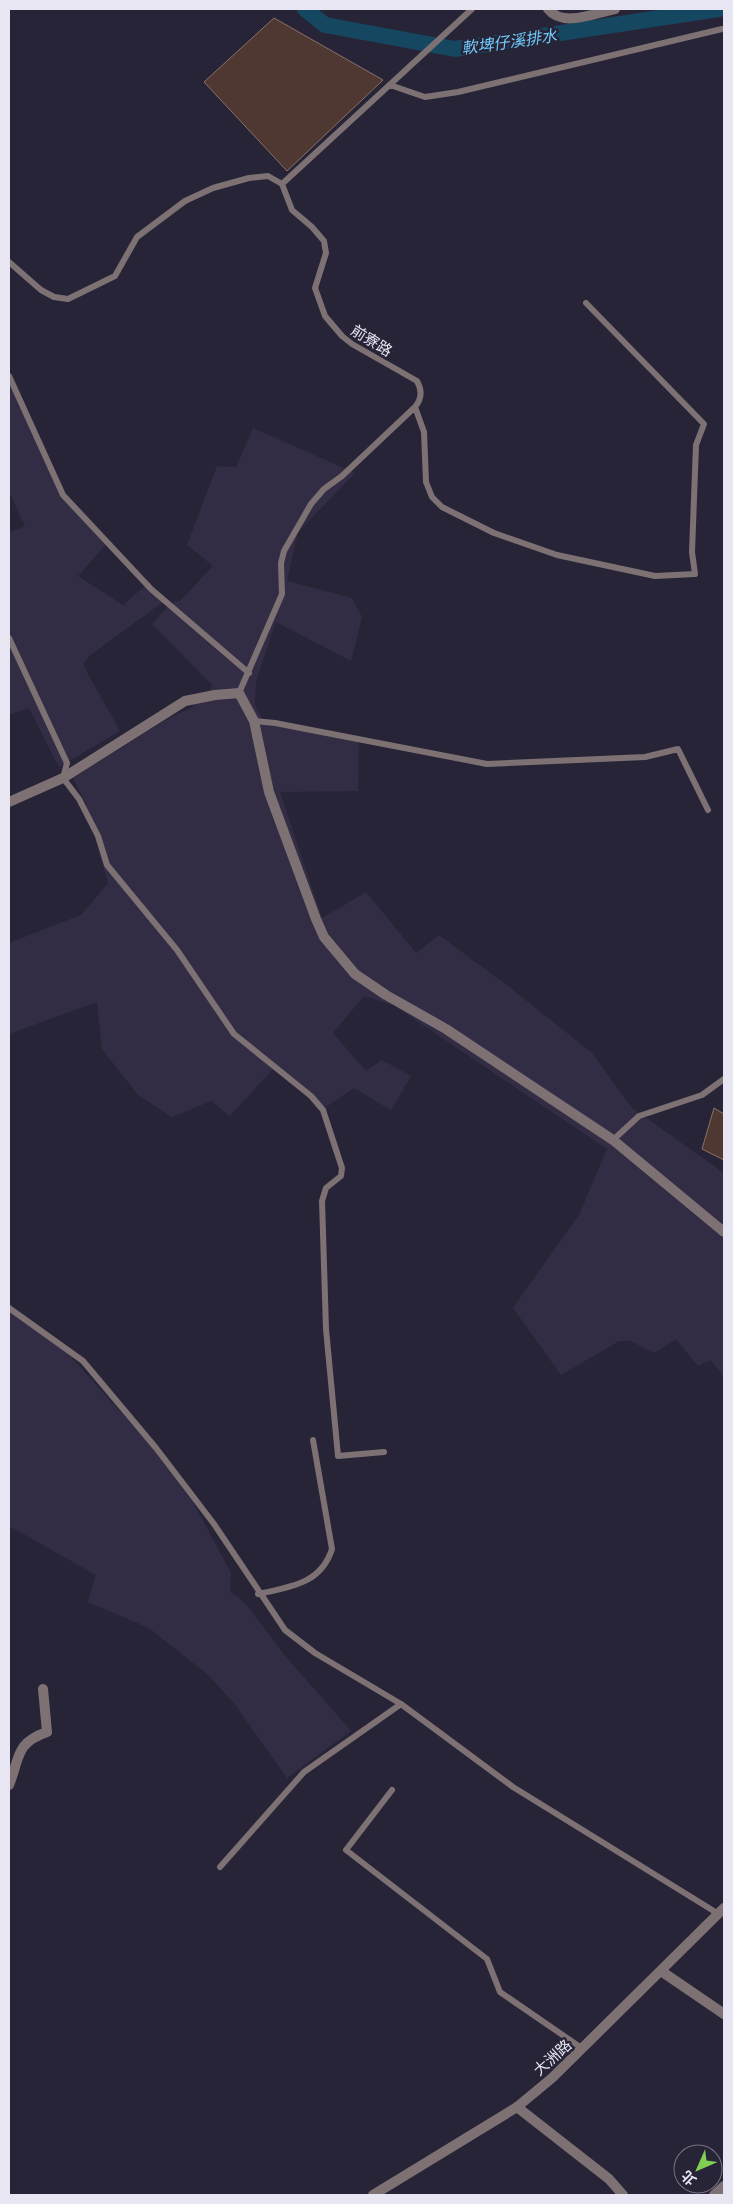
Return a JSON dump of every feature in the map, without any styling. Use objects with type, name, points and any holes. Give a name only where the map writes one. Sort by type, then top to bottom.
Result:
[{"type":"street","points":[[548,9],[552,14],[562,19],[615,9]]},
{"type":"street","points":[[9,802],[63,778],[186,701],[239,692],[254,721],[269,792],[316,919],[324,937],[355,974],[386,995],[446,1029],[613,1140],[724,1232]]},
{"type":"street","points":[[9,1785],[16,1768],[17,1757],[31,1738],[47,1732],[44,1689]]},
{"type":"street","name":"大洲路","points":[[373,2195],[517,2106],[584,2050],[721,1910]]},
{"type":"street","points":[[661,1971],[724,2014]]},
{"type":"street","points":[[517,2106],[609,2179],[623,2195]]},
{"type":"street","points":[[714,2195],[724,2186]]},
{"type":"lane","points":[[9,262],[41,290],[54,297],[68,299],[115,276],[137,237],[185,201],[212,188],[249,178],[268,176],[282,184],[390,85],[396,76],[472,9]]},
{"type":"lane","points":[[390,85],[425,97],[458,92],[722,29]]},
{"type":"lane","name":"前寮路","points":[[282,184],[292,210],[324,241],[326,253],[314,288],[325,316],[337,332],[352,344],[417,381],[421,397],[414,407]]},
{"type":"lane","points":[[239,692],[249,673],[282,594],[281,563],[284,551],[311,504],[324,489],[342,476],[414,407],[424,432],[428,490],[442,507],[494,533],[557,555],[655,576],[694,574],[692,552],[696,445],[704,424],[586,303]]},
{"type":"lane","points":[[9,376],[63,495],[151,589],[249,673]]},
{"type":"lane","points":[[9,638],[67,763],[63,778],[79,799],[98,836],[107,865],[177,950],[234,1034],[310,1096],[323,1110],[342,1168],[341,1176],[326,1188],[322,1201],[326,1329],[338,1456],[384,1452]]},
{"type":"lane","points":[[254,721],[275,723],[487,764],[644,757],[678,749],[708,810]]},
{"type":"lane","points":[[613,1140],[640,1116],[702,1095],[724,1079]]},
{"type":"lane","points":[[9,1308],[83,1362],[156,1448],[214,1524],[258,1594],[284,1630],[315,1653],[401,1704],[513,1787],[721,1910]]},
{"type":"lane","points":[[258,1594],[305,1582],[320,1572],[329,1558],[332,1549],[312,1440]]},
{"type":"lane","points":[[220,1867],[304,1772],[401,1704]]},
{"type":"lane","points":[[392,1790],[346,1850],[487,1959],[500,1992],[584,2050]]},
{"type":"shaded area","points":[[9,374],[62,493],[109,541],[78,576],[123,605],[150,582],[163,602],[89,656],[83,665],[120,731],[59,767],[29,708],[9,715],[9,533],[25,526],[9,492]]},
{"type":"shaded area","points":[[253,428],[355,473],[298,532],[287,581],[352,598],[362,617],[351,661],[276,622],[256,681],[255,705],[265,725],[359,739],[358,791],[280,792],[322,918],[366,892],[416,953],[439,935],[508,986],[592,1053],[632,1108],[724,1173],[724,1377],[711,1360],[698,1366],[676,1339],[654,1353],[631,1341],[619,1341],[561,1375],[513,1308],[579,1215],[607,1149],[393,1005],[364,996],[333,1033],[366,1071],[382,1060],[411,1076],[391,1110],[354,1088],[326,1107],[273,1069],[230,1116],[211,1101],[172,1117],[138,1095],[102,1049],[97,1002],[9,1034],[9,943],[81,915],[108,883],[85,802],[73,778],[169,718],[191,708],[213,686],[152,624],[171,603],[180,601],[213,566],[187,545],[217,466],[236,467]]},
{"type":"shaded area","points":[[9,1303],[21,1315],[54,1338],[152,1447],[194,1504],[231,1573],[230,1592],[245,1603],[287,1658],[351,1731],[287,1778],[234,1703],[207,1674],[149,1628],[88,1602],[96,1575],[9,1526]]},
{"type":"building","points":[[274,18],[383,80],[287,171],[204,82]]},
{"type":"building","points":[[714,1108],[724,1114],[724,1160],[702,1149]]},
{"type":"waterway","name":"軟埤仔溪排水","points":[[305,9],[325,25],[455,49],[719,9]]}]
